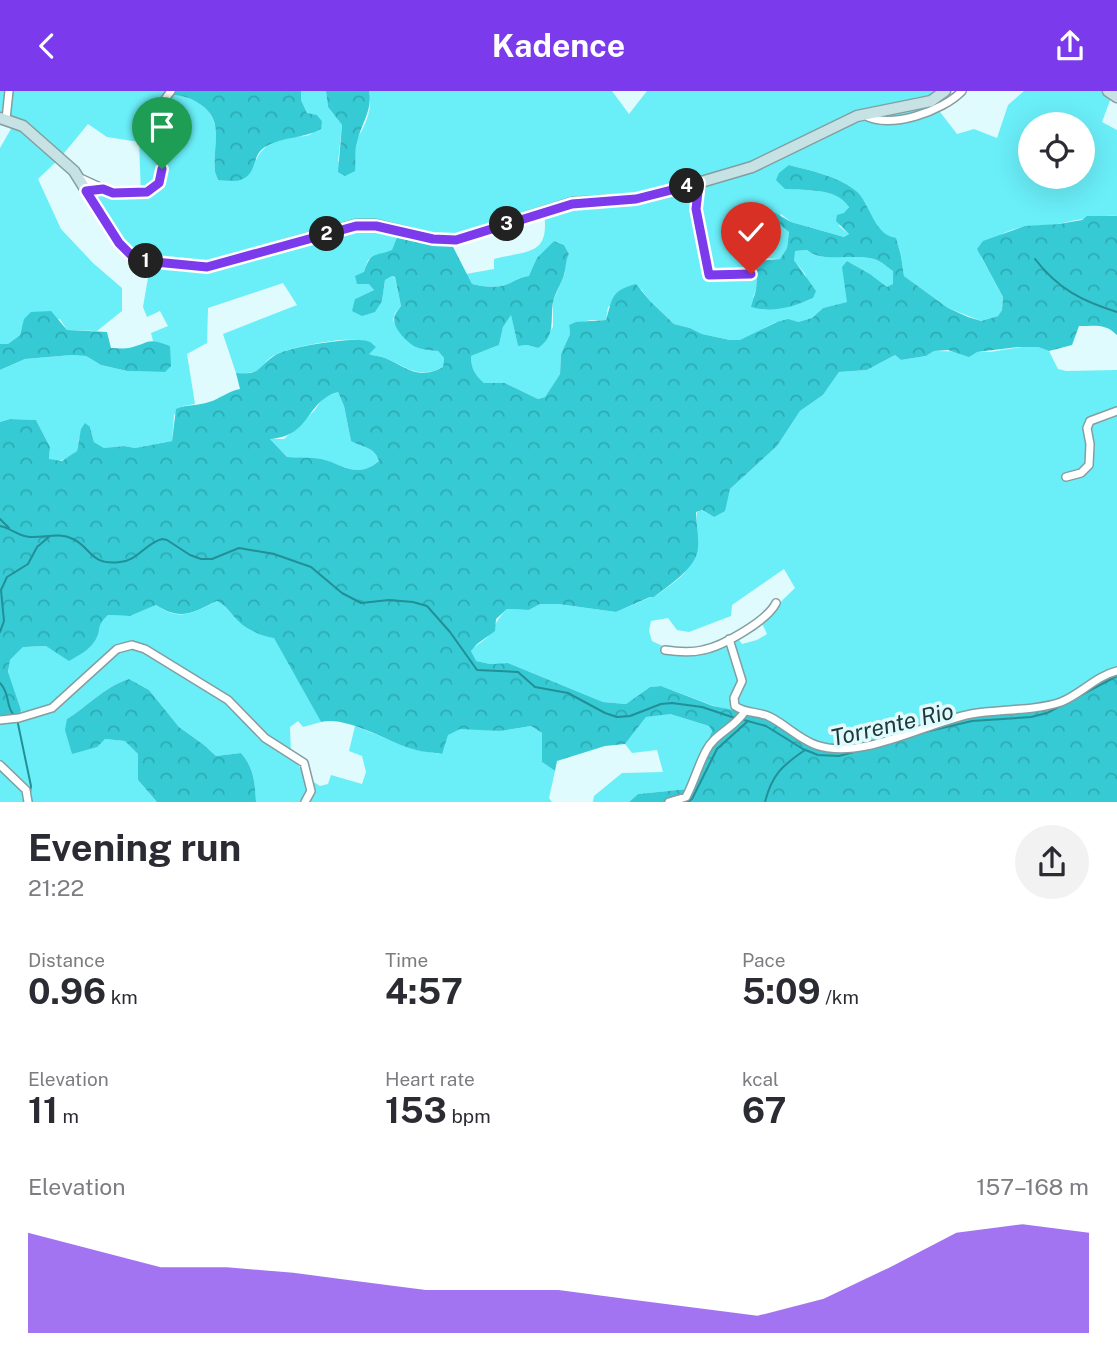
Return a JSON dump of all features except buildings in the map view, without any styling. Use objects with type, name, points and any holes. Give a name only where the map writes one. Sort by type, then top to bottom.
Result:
[{"type":"street","points":[[9,91],[3,118],[23,126],[78,177],[110,230],[131,255],[145,261],[207,267],[356,226],[376,226],[433,239],[456,240],[572,204],[636,199],[752,167],[863,114],[931,101],[945,91]]},
{"type":"street","points":[[78,177],[113,193],[147,192],[159,183],[163,133],[158,121],[160,106],[171,91]]},
{"type":"street","points":[[863,114],[873,119],[889,120],[929,112],[949,103],[962,91]]},
{"type":"street","points":[[1108,91],[1117,97]]},
{"type":"street","points":[[699,183],[696,209],[709,275],[751,274]]},
{"type":"street","points":[[86,191],[103,189]]},
{"type":"street","points":[[1066,477],[1081,473],[1089,465],[1090,443],[1087,428],[1090,421],[1117,411]]},
{"type":"street","points":[[665,650],[684,653],[716,647],[753,627],[772,611],[776,603]]},
{"type":"street","points":[[729,639],[741,681],[733,702],[741,716]]},
{"type":"street","points":[[0,720],[19,718],[52,708],[117,649],[132,645],[145,649],[228,700],[265,738],[304,763],[311,791],[305,802]]},
{"type":"street","points":[[669,802],[686,797],[706,751],[716,738],[741,716],[759,712],[809,743],[836,750],[876,744],[970,715],[1059,703],[1105,674],[1117,671]]},
{"type":"street","points":[[0,765],[26,790],[28,802]]},
{"type":"shaded area","points":[[0,91],[164,91],[191,99],[210,113],[216,130],[215,172],[218,180],[257,159],[265,148],[274,142],[308,135],[314,131],[322,121],[318,116],[307,113],[301,100],[301,91],[326,91],[328,107],[342,125],[338,162],[357,139],[366,121],[369,91],[612,91],[629,114],[647,91],[940,91],[930,99],[957,134],[974,129],[997,138],[1008,105],[1024,91],[1108,91],[1112,95],[1102,122],[1117,130],[1117,216],[1020,228],[999,236],[981,257],[1003,297],[1002,310],[998,316],[981,321],[948,308],[904,276],[896,239],[888,236],[876,224],[855,190],[831,177],[789,165],[785,189],[820,191],[843,200],[849,206],[839,226],[849,234],[844,237],[791,222],[781,214],[776,222],[789,232],[787,248],[780,259],[763,258],[751,271],[757,275],[753,297],[783,306],[796,305],[813,298],[805,274],[794,260],[794,251],[807,250],[829,257],[874,259],[893,271],[893,284],[888,288],[847,261],[845,281],[848,302],[823,308],[812,318],[798,322],[776,322],[741,340],[702,334],[674,324],[641,289],[608,307],[606,320],[569,325],[570,334],[561,354],[560,374],[545,397],[538,399],[505,383],[484,383],[474,371],[471,356],[499,345],[503,327],[511,314],[518,346],[538,348],[553,327],[553,301],[565,273],[565,262],[569,254],[564,245],[554,241],[529,276],[505,285],[490,287],[472,284],[466,274],[494,269],[494,259],[534,249],[544,237],[544,212],[449,239],[396,241],[392,251],[368,260],[364,272],[374,290],[355,299],[382,301],[385,280],[392,276],[395,278],[401,306],[393,320],[400,333],[418,348],[438,351],[444,358],[443,367],[434,371],[413,371],[369,354],[373,344],[340,340],[286,351],[271,357],[258,370],[236,373],[223,334],[297,305],[283,283],[208,308],[207,343],[187,354],[195,404],[183,406],[174,415],[172,441],[135,448],[104,448],[94,442],[90,427],[79,438],[77,451],[57,461],[49,459],[50,447],[36,420],[10,419],[0,422],[0,370],[25,359],[72,355],[86,356],[101,365],[127,371],[165,372],[170,346],[153,341],[151,333],[168,326],[160,311],[147,317],[143,307],[151,260],[136,257],[89,196],[91,186],[141,194],[139,142],[107,137],[88,124],[60,158],[38,179],[61,229],[93,263],[122,288],[122,311],[97,331],[67,330],[60,319],[22,327],[20,335],[8,344],[0,344],[0,148],[15,122],[0,118]]},
{"type":"shaded area","points":[[1038,347],[1049,351],[1058,369],[1117,370],[1117,670],[1059,702],[864,744],[825,749],[766,719],[714,706],[661,686],[650,687],[626,704],[603,702],[508,663],[475,661],[471,651],[487,637],[507,609],[529,610],[540,604],[558,604],[616,612],[654,597],[675,582],[690,561],[697,512],[701,510],[714,517],[726,501],[730,489],[777,446],[800,411],[823,395],[839,372],[867,370],[895,355],[901,360],[926,356],[934,351],[990,352]],"holes":[[[784,569],[795,588],[761,621],[767,634],[757,640],[742,644],[737,637],[685,650],[652,641],[649,631],[651,621],[668,618],[677,630],[689,632],[731,616],[732,605]]]},
{"type":"shaded area","points":[[338,392],[344,406],[351,441],[371,450],[379,461],[365,469],[352,470],[321,460],[287,457],[270,439],[284,439],[314,411],[323,398]]},
{"type":"shaded area","points":[[217,601],[246,627],[274,637],[321,722],[303,727],[298,721],[290,727],[291,754],[306,777],[320,786],[328,784],[331,775],[362,784],[366,772],[362,756],[349,751],[355,726],[412,749],[441,754],[448,734],[460,728],[500,731],[531,726],[542,733],[542,762],[555,771],[549,798],[552,802],[256,802],[251,770],[241,753],[216,756],[179,727],[149,690],[129,679],[104,692],[67,719],[72,754],[105,739],[126,741],[138,754],[138,780],[157,802],[0,802],[0,720],[21,710],[8,673],[10,660],[23,647],[46,646],[58,652],[97,637],[98,624],[108,615],[130,616],[156,605],[173,613],[186,614]]},
{"type":"shaded area","points":[[662,714],[709,726],[712,731],[688,789],[638,794],[629,802],[593,802],[594,796],[622,773],[663,772],[657,750],[632,753],[625,744],[646,717]]},
{"type":"green space","points":[[164,91],[301,91],[301,100],[307,113],[317,115],[322,121],[321,129],[265,147],[258,155],[250,174],[240,180],[218,180],[215,172],[216,130],[210,113],[191,99]]},
{"type":"green space","points":[[326,91],[369,91],[368,111],[356,145],[355,171],[345,176],[338,172],[342,125],[328,107]]},
{"type":"green space","points":[[789,165],[831,177],[855,190],[882,231],[896,238],[904,276],[948,308],[981,321],[998,316],[1002,310],[1003,297],[977,249],[983,241],[1025,226],[1059,224],[1082,220],[1087,216],[1117,216],[1117,335],[1104,327],[1079,326],[1072,345],[1049,351],[1038,347],[1018,347],[977,352],[969,357],[948,350],[934,351],[926,356],[901,360],[895,355],[867,370],[839,372],[823,395],[800,411],[777,446],[730,489],[725,511],[714,517],[702,510],[696,512],[697,554],[688,569],[674,582],[654,597],[616,612],[558,604],[540,604],[529,610],[507,609],[496,619],[495,631],[471,651],[476,661],[490,664],[508,663],[603,702],[626,704],[650,687],[661,686],[713,706],[753,714],[782,724],[793,733],[841,751],[978,715],[1047,707],[1117,670],[1117,802],[629,802],[638,794],[688,789],[712,731],[709,726],[670,714],[646,717],[625,744],[605,746],[557,761],[555,771],[542,762],[542,733],[531,726],[500,731],[460,729],[448,735],[442,754],[413,749],[354,725],[321,722],[274,638],[246,627],[217,601],[180,614],[156,605],[130,616],[108,615],[100,625],[94,643],[69,661],[46,646],[23,647],[10,660],[8,672],[21,710],[16,722],[0,720],[0,422],[10,419],[36,420],[50,447],[49,459],[62,461],[77,451],[81,429],[85,423],[90,427],[94,442],[104,448],[135,448],[172,441],[176,409],[209,402],[240,389],[236,373],[255,372],[274,356],[292,349],[359,340],[367,341],[376,347],[369,354],[385,358],[412,371],[426,373],[443,367],[444,358],[438,351],[416,347],[397,329],[394,319],[401,306],[395,277],[385,280],[382,301],[375,312],[362,316],[352,311],[355,299],[374,290],[369,284],[357,284],[355,276],[364,272],[374,256],[392,250],[400,230],[449,239],[472,284],[486,287],[501,286],[529,276],[537,258],[554,241],[564,245],[569,254],[553,302],[550,333],[544,343],[538,348],[518,346],[511,315],[503,327],[499,345],[471,356],[474,371],[484,383],[505,383],[538,399],[545,397],[560,374],[561,354],[570,334],[569,325],[606,320],[614,296],[621,289],[636,284],[674,324],[702,334],[740,340],[777,322],[788,319],[798,322],[812,318],[823,308],[847,302],[842,267],[847,261],[887,287],[893,284],[893,271],[874,259],[829,257],[807,250],[795,251],[794,260],[816,291],[813,298],[783,308],[751,307],[757,276],[751,271],[754,261],[780,259],[787,248],[789,232],[776,222],[772,211],[791,222],[844,237],[849,234],[836,221],[837,215],[844,213],[849,207],[843,201],[820,191],[785,189],[776,180],[779,173]],"holes":[[[338,392],[344,406],[351,441],[371,450],[377,456],[379,461],[371,467],[357,470],[321,459],[287,457],[270,439],[294,432],[327,396]]]},
{"type":"green space","points":[[51,311],[67,330],[107,332],[111,348],[129,348],[152,341],[170,346],[171,366],[165,372],[127,371],[101,365],[86,356],[72,355],[25,359],[0,370],[0,344],[8,344],[20,335],[24,319],[31,312]]},
{"type":"green space","points":[[129,679],[149,690],[179,727],[216,756],[241,753],[251,770],[256,802],[157,802],[138,780],[138,754],[125,741],[105,739],[97,747],[72,754],[65,730],[67,719],[104,692]]},
{"type":"waterway","points":[[1035,259],[1072,293],[1117,312]]},
{"type":"waterway","name":"Torrente Rio","points":[[0,519],[9,528]]},
{"type":"waterway","name":"Torrente Rio","points":[[0,526],[26,537],[68,537],[79,542],[97,559],[110,562],[131,559],[162,539],[201,559],[212,559],[239,548],[274,554],[311,567],[342,593],[361,603],[389,600],[427,606],[450,632],[477,670],[518,672],[535,687],[568,693],[617,717],[630,716],[661,704],[672,703],[702,707],[735,718]]},
{"type":"waterway","points":[[0,632],[4,621],[1,590],[7,577],[28,564],[37,547],[50,536]]},
{"type":"waterway","name":"Torrente Rio","points":[[921,733],[972,721],[1031,717],[1047,713],[1117,676]]},
{"type":"waterway","points":[[0,683],[14,715]]},
{"type":"waterway","points":[[17,719],[30,792]]},
{"type":"waterway","name":"Torrente Rio","points":[[744,720],[766,726],[818,755],[839,756],[865,749]]},
{"type":"waterway","points":[[688,802],[717,749],[748,721]]},
{"type":"waterway","points":[[765,802],[779,771],[805,750]]},
{"type":"route","points":[[162,169],[159,183],[147,192],[113,193],[103,189],[86,191],[119,243],[131,255],[145,261],[207,267],[356,226],[376,226],[433,239],[456,240],[572,204],[636,199],[699,183],[696,209],[709,275],[751,274]]}]
